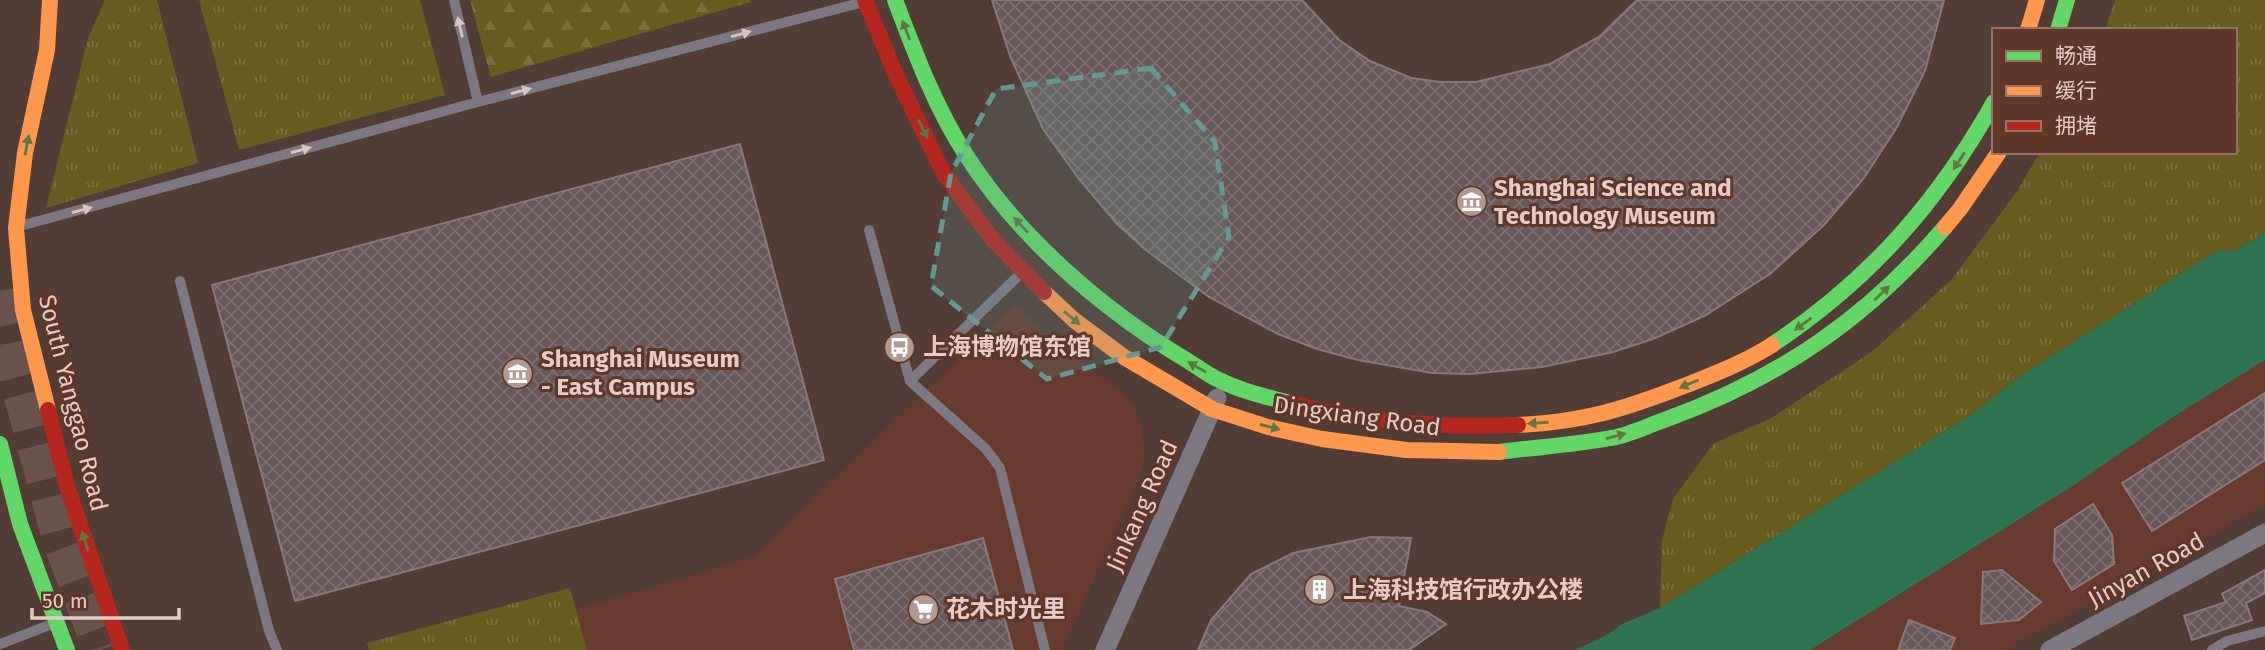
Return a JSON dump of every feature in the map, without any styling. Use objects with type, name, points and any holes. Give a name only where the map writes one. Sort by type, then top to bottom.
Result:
[{"type":"street","name":"South Yanggao Road","points":[[23,310],[16,228],[25,153],[47,50],[50,0]]},
{"type":"street","name":"Dingxiang Road","points":[[867,0],[895,73],[943,172],[993,240],[1022,272],[1074,320],[1124,357],[1212,409],[1268,427],[1322,439],[1406,450],[1490,453],[1613,438],[1686,412],[1745,387],[1802,355],[1850,320],[1912,265],[1960,209],[1998,154]]},
{"type":"street","name":"Dingxiang Road","points":[[895,0],[918,60],[959,143],[989,188],[1055,261],[1148,338],[1224,382],[1330,413],[1397,421],[1477,426],[1543,424],[1606,414],[1752,357],[1857,283],[1895,244],[1939,192],[1976,136],[1992,106]]},
{"type":"street","points":[[2029,28],[2037,0]]},
{"type":"street","points":[[2059,28],[2067,0]]},
{"type":"street","points":[[4,276],[23,310],[67,486],[122,650]]},
{"type":"street","name":"Jinkang Road","points":[[1105,650],[1224,382]]},
{"type":"street","points":[[0,444],[20,524],[67,650]]},
{"type":"street","name":"Jinyan Road","points":[[2050,650],[2265,533]]},
{"type":"lane","points":[[454,0],[478,102]]},
{"type":"lane","points":[[16,228],[478,102],[867,0]]},
{"type":"lane","points":[[869,230],[910,381],[986,449],[1000,468],[1045,650]]},
{"type":"lane","points":[[910,381],[1022,272]]},
{"type":"lane","points":[[180,281],[277,650]]},
{"type":"lane","points":[[0,644],[56,622]]},
{"type":"lane","points":[[2212,650],[2227,641],[2265,631]]},
{"type":"highlighted area","points":[[1151,68],[1215,142],[1229,237],[1161,347],[1047,379],[931,286],[951,173],[996,89]]},
{"type":"shaded area","points":[[2265,232],[2265,360],[2173,417],[2074,485],[1810,650],[1575,650],[1607,635],[1622,624],[1660,608],[1969,416],[2022,375],[2218,250],[2235,251]]},
{"type":"shaded area","points":[[1015,305],[1061,350],[1120,389],[1134,406],[1142,429],[1145,453],[1139,480],[1062,650],[439,650],[752,557]]},
{"type":"shaded area","points":[[2265,360],[2265,505],[2006,650],[1810,650],[2074,485],[2173,417]]},
{"type":"green space","points":[[105,0],[157,0],[198,163],[46,208],[88,38]]},
{"type":"green space","points":[[199,0],[420,0],[445,95],[239,150]]},
{"type":"green space","points":[[470,0],[750,0],[751,2],[491,77]]},
{"type":"green space","points":[[2115,0],[2265,0],[2265,232],[2235,251],[2218,250],[2022,375],[1969,416],[1660,608],[1662,540],[1673,499],[1714,443],[1770,419],[1873,351],[1952,279],[2018,190],[2039,154],[2237,154],[2237,28],[2106,28]]},
{"type":"green space","points":[[570,588],[587,650],[369,650],[367,643]]},
{"type":"building","name":"Shanghai Science and Technology Museum","points":[[992,0],[1302,0],[1339,40],[1370,61],[1411,78],[1440,82],[1476,82],[1550,64],[1599,37],[1637,0],[1944,0],[1925,71],[1897,127],[1864,178],[1824,225],[1770,274],[1704,316],[1653,339],[1613,352],[1542,367],[1470,374],[1432,373],[1358,360],[1317,349],[1278,334],[1209,297],[1147,251],[1117,224],[1079,179],[1043,129],[1010,56]]},
{"type":"building","name":"Shanghai Museum - East Campus","points":[[740,144],[824,460],[295,601],[212,285]]},
{"type":"building","points":[[2265,393],[2265,460],[2152,531],[2122,483]]},
{"type":"building","points":[[2093,504],[2112,535],[2114,564],[2072,590],[2054,561],[2055,529]]},
{"type":"building","name":"上海科技馆行政办公楼","points":[[1371,537],[1411,538],[1399,606],[1427,612],[1446,624],[1409,650],[1198,650],[1211,620],[1251,574],[1293,553]]},
{"type":"building","name":"花木时光里","points":[[983,538],[1013,650],[854,650],[835,579]]},
{"type":"building","points":[[2002,570],[2041,602],[2019,620],[1981,624],[1983,572]]},
{"type":"building","points":[[2265,570],[2265,593],[2246,603],[2252,620],[2192,640],[2184,616],[2226,602],[2222,594]]},
{"type":"building","points":[[1909,620],[1955,638],[1950,650],[1898,650]]},
{"type":"tunnel","points":[[0,291],[15,371],[60,541],[101,650]]},
{"type":"traffic: fast","points":[[895,0],[926,79],[955,137],[988,186],[1038,244],[1095,296],[1156,341],[1219,380],[1290,403]]},
{"type":"traffic: fast","points":[[2059,28],[2067,0]]},
{"type":"traffic: fast","points":[[1772,345],[1840,294],[1898,237],[1949,174],[1992,105]]},
{"type":"traffic: fast","points":[[1499,452],[1618,437],[1708,403],[1747,384],[1819,342],[1853,317],[1885,290],[1945,227]]},
{"type":"traffic: fast","points":[[0,444],[20,524],[67,650]]},
{"type":"traffic: slow","points":[[48,410],[23,310],[16,228],[25,153],[47,50],[50,0]]},
{"type":"traffic: slow","points":[[2029,28],[2037,0]]},
{"type":"traffic: slow","points":[[1945,227],[1998,154]]},
{"type":"traffic: slow","points":[[1044,292],[1074,320],[1124,357],[1212,409],[1268,427],[1322,439],[1406,450],[1499,452]]},
{"type":"traffic: slow","points":[[1518,425],[1563,421],[1623,408],[1718,372],[1772,345]]},
{"type":"traffic: jam","points":[[865,0],[895,73],[943,172],[993,240],[1044,292]]},
{"type":"traffic: jam","points":[[1290,403],[1346,415],[1403,422],[1461,426],[1518,425]]},
{"type":"traffic: jam","points":[[48,410],[67,486],[122,650]]},
{"type":"place","name":"Shanghai Science and Technology Museum","points":[[1471,202]]},
{"type":"place","name":"上海博物馆东馆","points":[[900,347]]},
{"type":"place","name":"Shanghai Museum - East Campus","points":[[518,373]]},
{"type":"place","name":"上海科技馆行政办公楼","points":[[1320,590]]},
{"type":"place","name":"花木时光里","points":[[923,609]]}]
